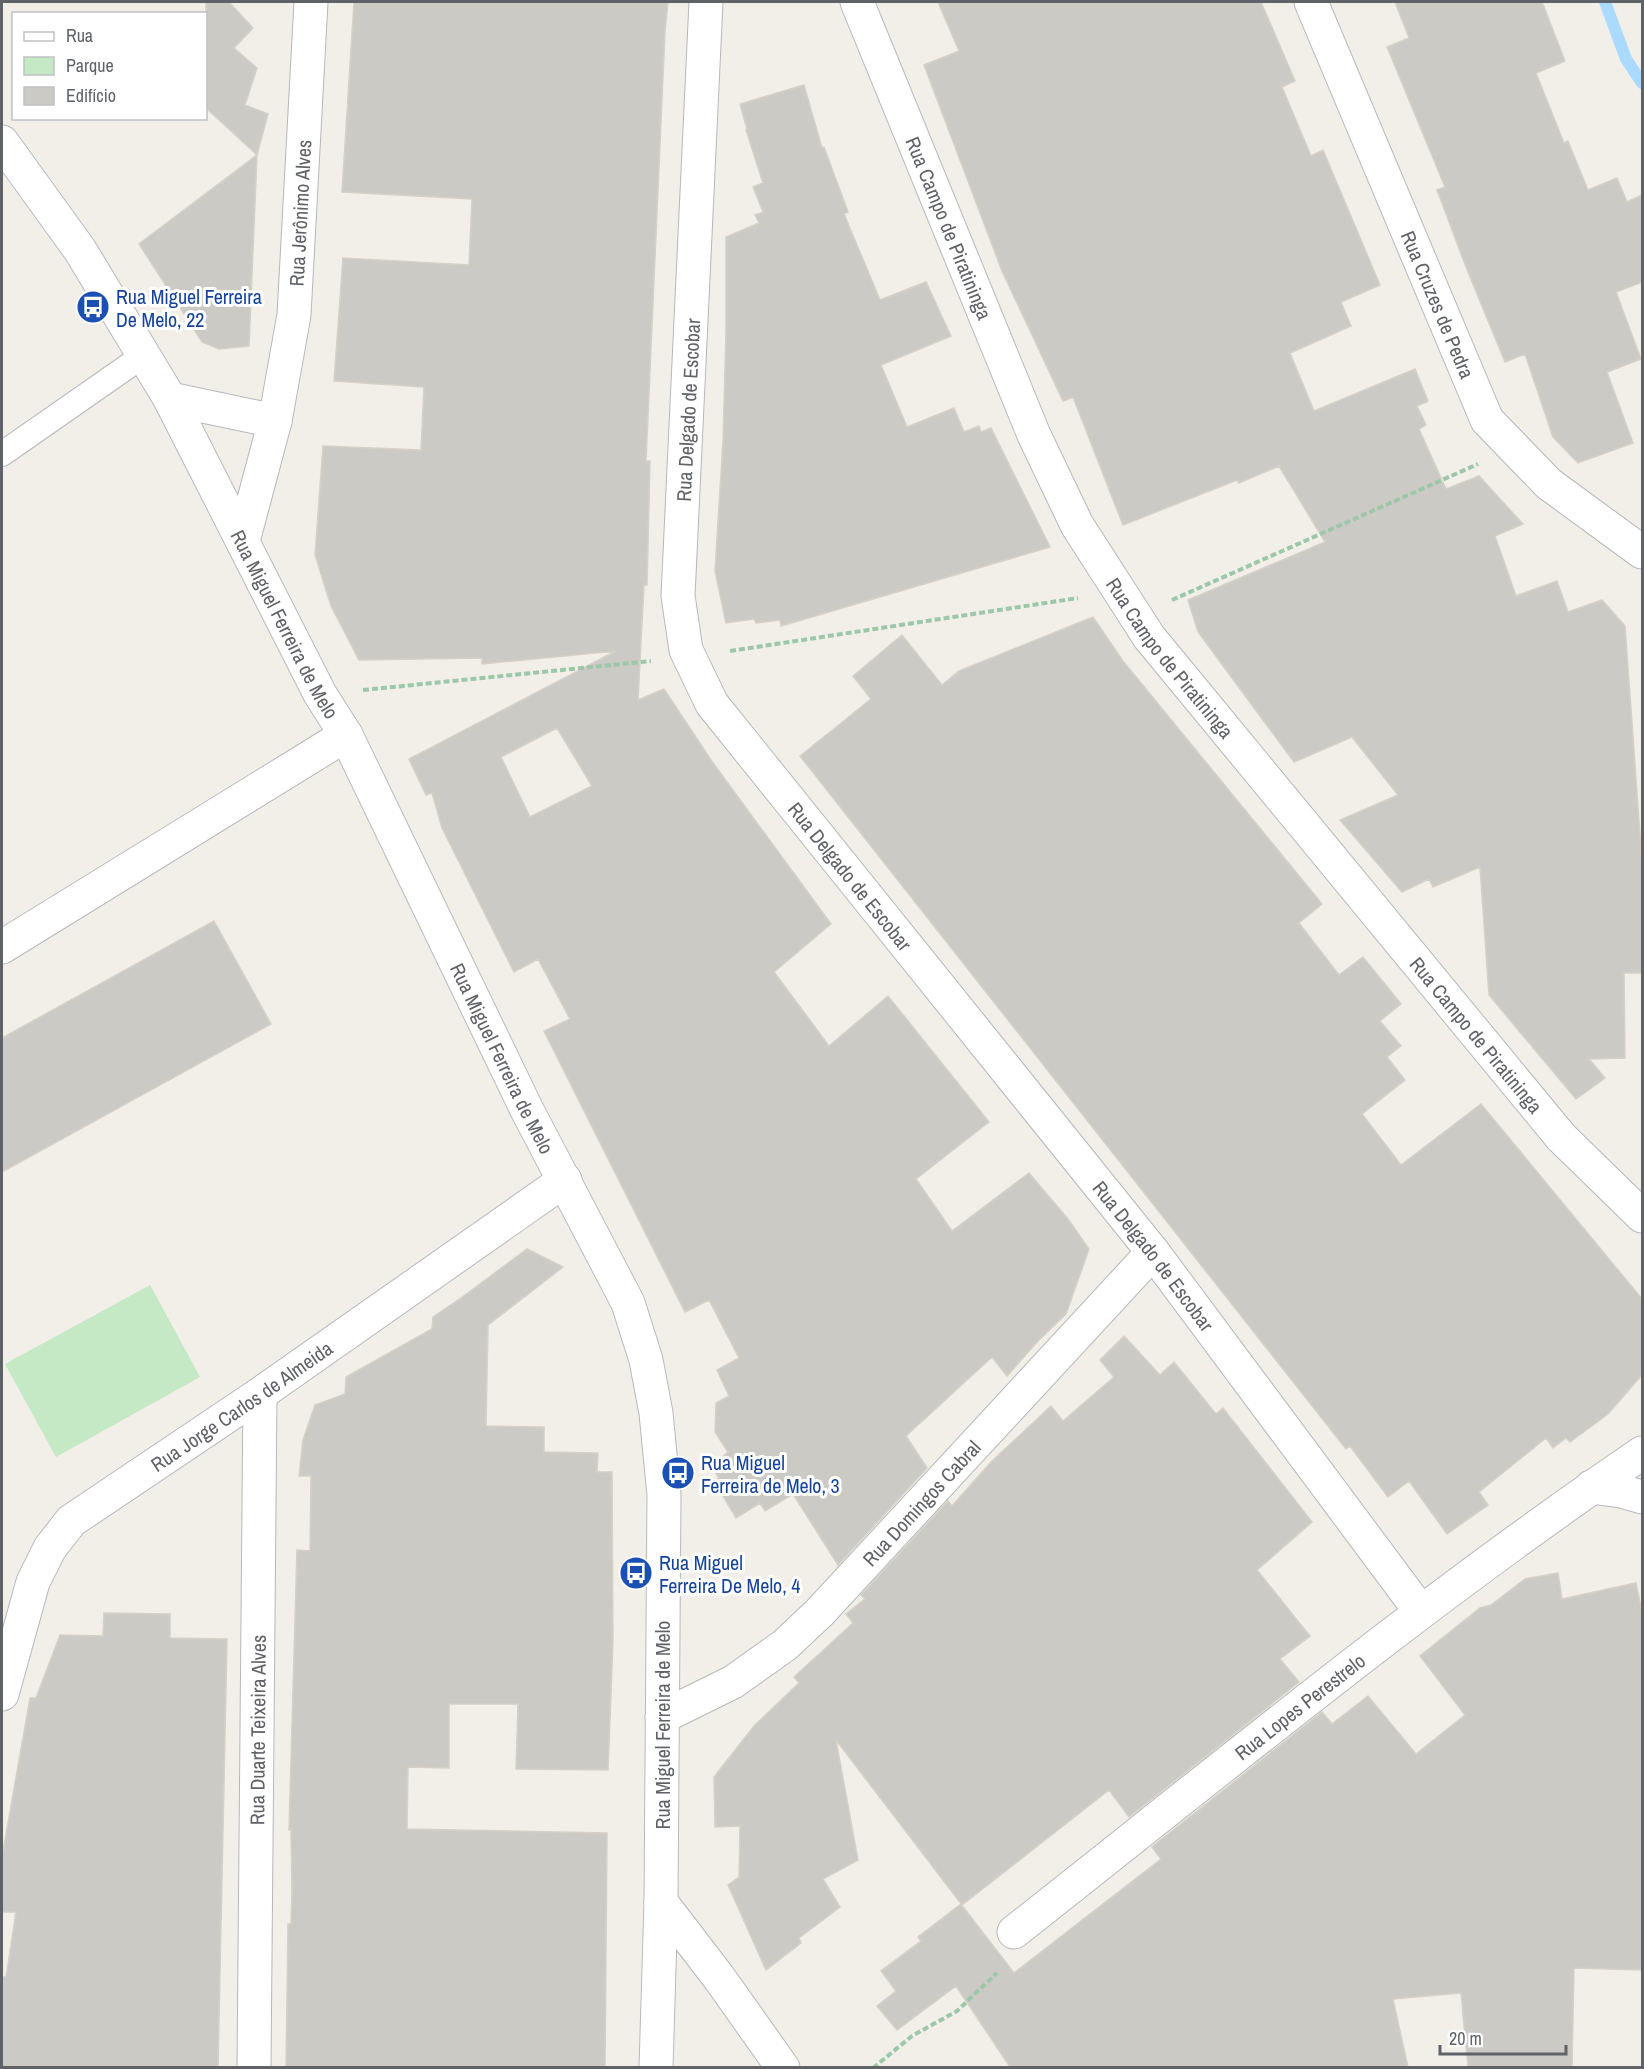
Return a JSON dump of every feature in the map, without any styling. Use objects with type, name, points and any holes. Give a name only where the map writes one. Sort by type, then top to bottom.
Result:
[{"type":"street","name":"Rua Jerônimo Alves","points":[[243,541],[275,420],[294,315],[311,2]]},
{"type":"street","name":"Rua Delgado de Escobar","points":[[706,2],[678,597],[686,650],[712,704],[1153,1252],[1421,1612]]},
{"type":"street","name":"Rua Campo de Piratininga","points":[[857,2],[1034,435],[1077,525],[1136,617],[1149,637],[1561,1137],[1642,1216]]},
{"type":"street","name":"Rua Cruzes de Pedra","points":[[1311,2],[1487,420],[1549,484],[1642,552]]},
{"type":"street","name":"Rua Miguel Ferreira de Melo","points":[[2,142],[80,250],[171,399],[320,694],[346,735],[527,1110],[628,1304],[646,1360],[656,1413],[664,1495],[661,1902],[657,2067]]},
{"type":"street","points":[[171,399],[275,420]]},
{"type":"street","points":[[2,946],[346,735]]},
{"type":"street","name":"Rua Jorge Carlos de Almeida","points":[[2,1694],[33,1582],[50,1548],[71,1521],[260,1394],[565,1180]]},
{"type":"street","name":"Rua Domingos Cabral","points":[[663,1717],[733,1682],[785,1645],[820,1612],[1153,1252]]},
{"type":"street","name":"Rua Duarte Teixeira Alves","points":[[254,2067],[260,1394]]},
{"type":"street","name":"Rua Lopes Perestrelo","points":[[1014,1932],[1421,1612],[1591,1487],[1642,1454]]},
{"type":"street","points":[[1591,1487],[1621,1491],[1642,1497]]},
{"type":"street","points":[[661,1902],[783,2067]]},
{"type":"lane","points":[[2,454],[144,355]]},
{"type":"path","points":[[1136,617],[1514,447]]},
{"type":"path","points":[[873,2067],[912,2036],[957,2011],[997,1973]]},
{"type":"green space","points":[[150,1285],[200,1377],[56,1457],[5,1364]]},
{"type":"building","points":[[206,2],[229,2],[253,28],[234,48],[257,68],[245,105],[268,114],[257,155],[207,109]]},
{"type":"building","points":[[354,2],[668,2],[646,461],[650,461],[647,585],[644,585],[638,700],[664,689],[711,760],[831,924],[774,972],[829,1046],[888,996],[989,1122],[916,1179],[952,1231],[1029,1173],[1068,1219],[1089,1249],[1066,1314],[1007,1376],[992,1357],[906,1436],[927,1468],[838,1565],[793,1494],[765,1511],[760,1503],[736,1518],[714,1481],[719,1478],[713,1469],[721,1465],[719,1460],[728,1452],[715,1432],[716,1403],[729,1396],[717,1370],[739,1358],[709,1300],[685,1312],[544,1031],[570,1019],[538,959],[514,972],[442,828],[432,793],[426,795],[409,759],[616,651],[482,664],[482,658],[359,660],[331,606],[315,555],[323,446],[421,450],[424,387],[334,381],[343,258],[469,265],[472,199],[342,192]],"holes":[[[557,728],[592,786],[530,817],[501,757]]]},
{"type":"building","points":[[938,2],[1261,2],[1295,81],[1282,87],[1311,156],[1323,150],[1380,285],[1341,302],[1351,326],[1290,353],[1314,411],[1415,369],[1428,401],[1417,406],[1426,425],[1419,429],[1446,489],[1479,476],[1523,524],[1495,536],[1516,596],[1557,581],[1568,612],[1602,600],[1625,626],[1642,863],[1642,973],[1624,973],[1625,1058],[1589,1059],[1605,1078],[1576,1099],[1489,995],[1480,867],[1433,887],[1429,879],[1402,892],[1340,820],[1398,795],[1352,737],[1294,762],[1198,632],[1188,600],[1325,542],[1279,466],[1123,525],[1073,397],[1063,401],[1002,271],[924,65],[959,51]]},
{"type":"building","points":[[1395,2],[1542,2],[1565,61],[1536,73],[1564,143],[1568,141],[1588,190],[1617,178],[1627,202],[1642,195],[1642,282],[1616,292],[1641,359],[1607,372],[1633,443],[1578,463],[1553,437],[1525,354],[1505,362],[1437,190],[1445,187],[1387,47],[1409,38]]},
{"type":"building","points":[[804,85],[822,148],[824,147],[848,212],[844,214],[880,300],[926,282],[951,336],[881,365],[907,427],[954,408],[964,432],[979,426],[981,432],[991,428],[1050,547],[781,626],[780,620],[756,623],[754,619],[726,623],[715,571],[723,441],[726,237],[759,223],[755,215],[763,212],[753,187],[763,183],[740,104]]},
{"type":"building","points":[[257,155],[249,346],[219,349],[202,342],[139,244]]},
{"type":"building","points":[[1093,617],[1123,661],[1322,904],[1299,923],[1339,975],[1363,957],[1401,1004],[1380,1021],[1401,1046],[1387,1057],[1405,1080],[1362,1114],[1401,1165],[1481,1104],[1642,1299],[1642,1375],[1608,1414],[1570,1442],[1566,1438],[1553,1448],[1546,1438],[1479,1492],[1488,1505],[1447,1534],[1409,1481],[1388,1497],[1350,1446],[1346,1449],[800,756],[871,699],[853,676],[902,635],[942,685],[959,671]]},
{"type":"building","points":[[214,921],[271,1024],[2,1172],[2,1038]]},
{"type":"building","points":[[527,1249],[563,1267],[488,1325],[486,1426],[544,1427],[544,1452],[598,1453],[597,1472],[612,1472],[613,1641],[608,1770],[516,1769],[518,1704],[449,1704],[449,1768],[408,1767],[407,1829],[607,1833],[605,2067],[286,2067],[288,1924],[291,1924],[292,1891],[291,1830],[289,1830],[297,1550],[310,1551],[311,1476],[299,1476],[303,1440],[315,1405],[345,1394],[346,1377],[432,1329],[433,1317]]},
{"type":"building","points":[[1124,1336],[1160,1375],[1174,1362],[1216,1414],[1223,1408],[1312,1522],[1257,1570],[1310,1636],[1280,1659],[1299,1682],[1129,1817],[1109,1790],[962,1905],[836,1740],[858,1860],[823,1879],[840,1907],[799,1938],[801,1943],[766,1970],[728,1885],[739,1877],[740,1826],[715,1827],[714,1777],[754,1726],[799,1683],[794,1677],[853,1623],[846,1614],[865,1599],[861,1595],[948,1501],[952,1506],[991,1462],[1051,1406],[1063,1421],[1114,1377],[1100,1360]]},
{"type":"building","points":[[1558,1573],[1562,1599],[1636,1583],[1642,1613],[1642,1970],[1574,1968],[1572,2067],[1468,2067],[1461,1993],[1393,1999],[1408,2067],[1010,2067],[956,1986],[897,2030],[877,2006],[896,1991],[881,1971],[921,1941],[918,1937],[961,1904],[1014,1973],[1161,1859],[1152,1847],[1322,1712],[1332,1724],[1368,1696],[1416,1754],[1465,1715],[1420,1656],[1480,1608],[1491,1605],[1525,1579]]},
{"type":"building","points":[[104,1613],[170,1614],[170,1638],[227,1639],[218,2067],[2,2067],[2,1977],[6,1977],[16,1912],[2,1912],[2,1857],[30,1698],[36,1698],[60,1635],[103,1636]]},
{"type":"waterway","points":[[1605,2],[1626,59],[1642,83]]},
{"type":"place","name":"Rua Miguel Ferreira De Melo, 22","points":[[93,307]]},
{"type":"place","name":"Rua Miguel Ferreira de Melo, 3","points":[[678,1473]]},
{"type":"place","name":"Rua Miguel Ferreira De Melo, 4","points":[[636,1573]]}]
